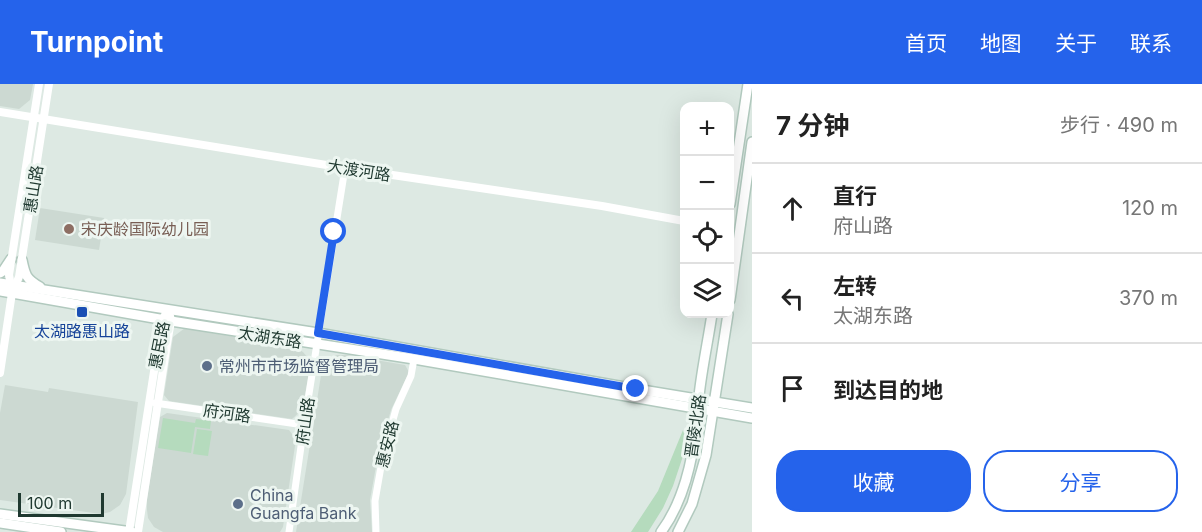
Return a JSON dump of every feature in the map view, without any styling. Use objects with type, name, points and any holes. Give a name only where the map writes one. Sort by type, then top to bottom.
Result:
[{"type":"main road","points":[[734,172],[748,84]]},
{"type":"main road","points":[[734,266],[752,142]]},
{"type":"main road","points":[[0,273],[11,259]]},
{"type":"main road","points":[[22,260],[25,275],[31,282],[45,290]]},
{"type":"main road","name":"太湖东路","points":[[0,291],[10,286],[45,290],[318,333],[699,404]]},
{"type":"main road","name":"太湖东路","points":[[10,286],[166,320],[699,404],[752,408]]},
{"type":"main road","name":"晋陵北路","points":[[661,532],[682,494],[690,462],[711,318]]},
{"type":"main road","name":"晋陵北路","points":[[678,532],[692,504],[706,455],[727,318]]},
{"type":"main road","name":"太湖东路","points":[[714,406],[752,418]]},
{"type":"main road","points":[[0,514],[130,532]]},
{"type":"main road","points":[[0,524],[61,532]]},
{"type":"street","name":"惠山路","points":[[0,373],[11,259],[39,84]]},
{"type":"street","name":"惠山路","points":[[10,286],[19,277],[49,84]]},
{"type":"street","name":"大渡河路","points":[[0,112],[680,219]]},
{"type":"street","name":"府山路","points":[[289,532],[316,344],[345,168]]},
{"type":"street","name":"惠民路","points":[[138,532],[168,310]]},
{"type":"street","name":"惠安路","points":[[376,532],[375,501],[382,455],[396,409],[411,376],[414,359]]},
{"type":"street","name":"惠民路","points":[[130,532],[154,403]]},
{"type":"street","name":"府河路","points":[[154,403],[304,425]]},
{"type":"shaded area","points":[[0,84],[33,84],[30,100],[19,109],[0,106]]},
{"type":"shaded area","name":"宋庆龄国际幼儿园","points":[[40,208],[104,218],[99,250],[35,240]]},
{"type":"shaded area","points":[[185,328],[294,347],[303,352],[309,359],[310,368],[302,410],[292,419],[169,401],[164,395],[173,337]]},
{"type":"shaded area","points":[[337,355],[405,365],[409,372],[391,410],[378,455],[370,500],[372,532],[296,532],[322,369],[329,359]]},
{"type":"shaded area","points":[[5,385],[48,392],[49,388],[138,402],[126,494],[120,505],[110,512],[101,514],[0,500],[0,413]]},
{"type":"shaded area","points":[[167,413],[289,430],[296,439],[283,527],[280,532],[163,532],[154,527],[148,518],[147,499],[160,417]]},
{"type":"green space","points":[[163,418],[195,423],[196,419],[211,421],[210,429],[195,427],[191,453],[158,448]]},
{"type":"green space","points":[[197,429],[212,431],[208,456],[193,454]]},
{"type":"green space","points":[[683,430],[687,444],[663,508],[648,532],[631,532],[658,491]]},
{"type":"place","name":"宋庆龄国际幼儿园","points":[[69,229]]},
{"type":"place","name":"太湖路惠山路","points":[[82,312]]},
{"type":"place","name":"常州市市场监督管理局","points":[[207,366]]},
{"type":"place","name":"China Guangfa Bank","points":[[238,504]]},
{"type":"route","points":[[334,232],[318,333],[636,389]]}]
